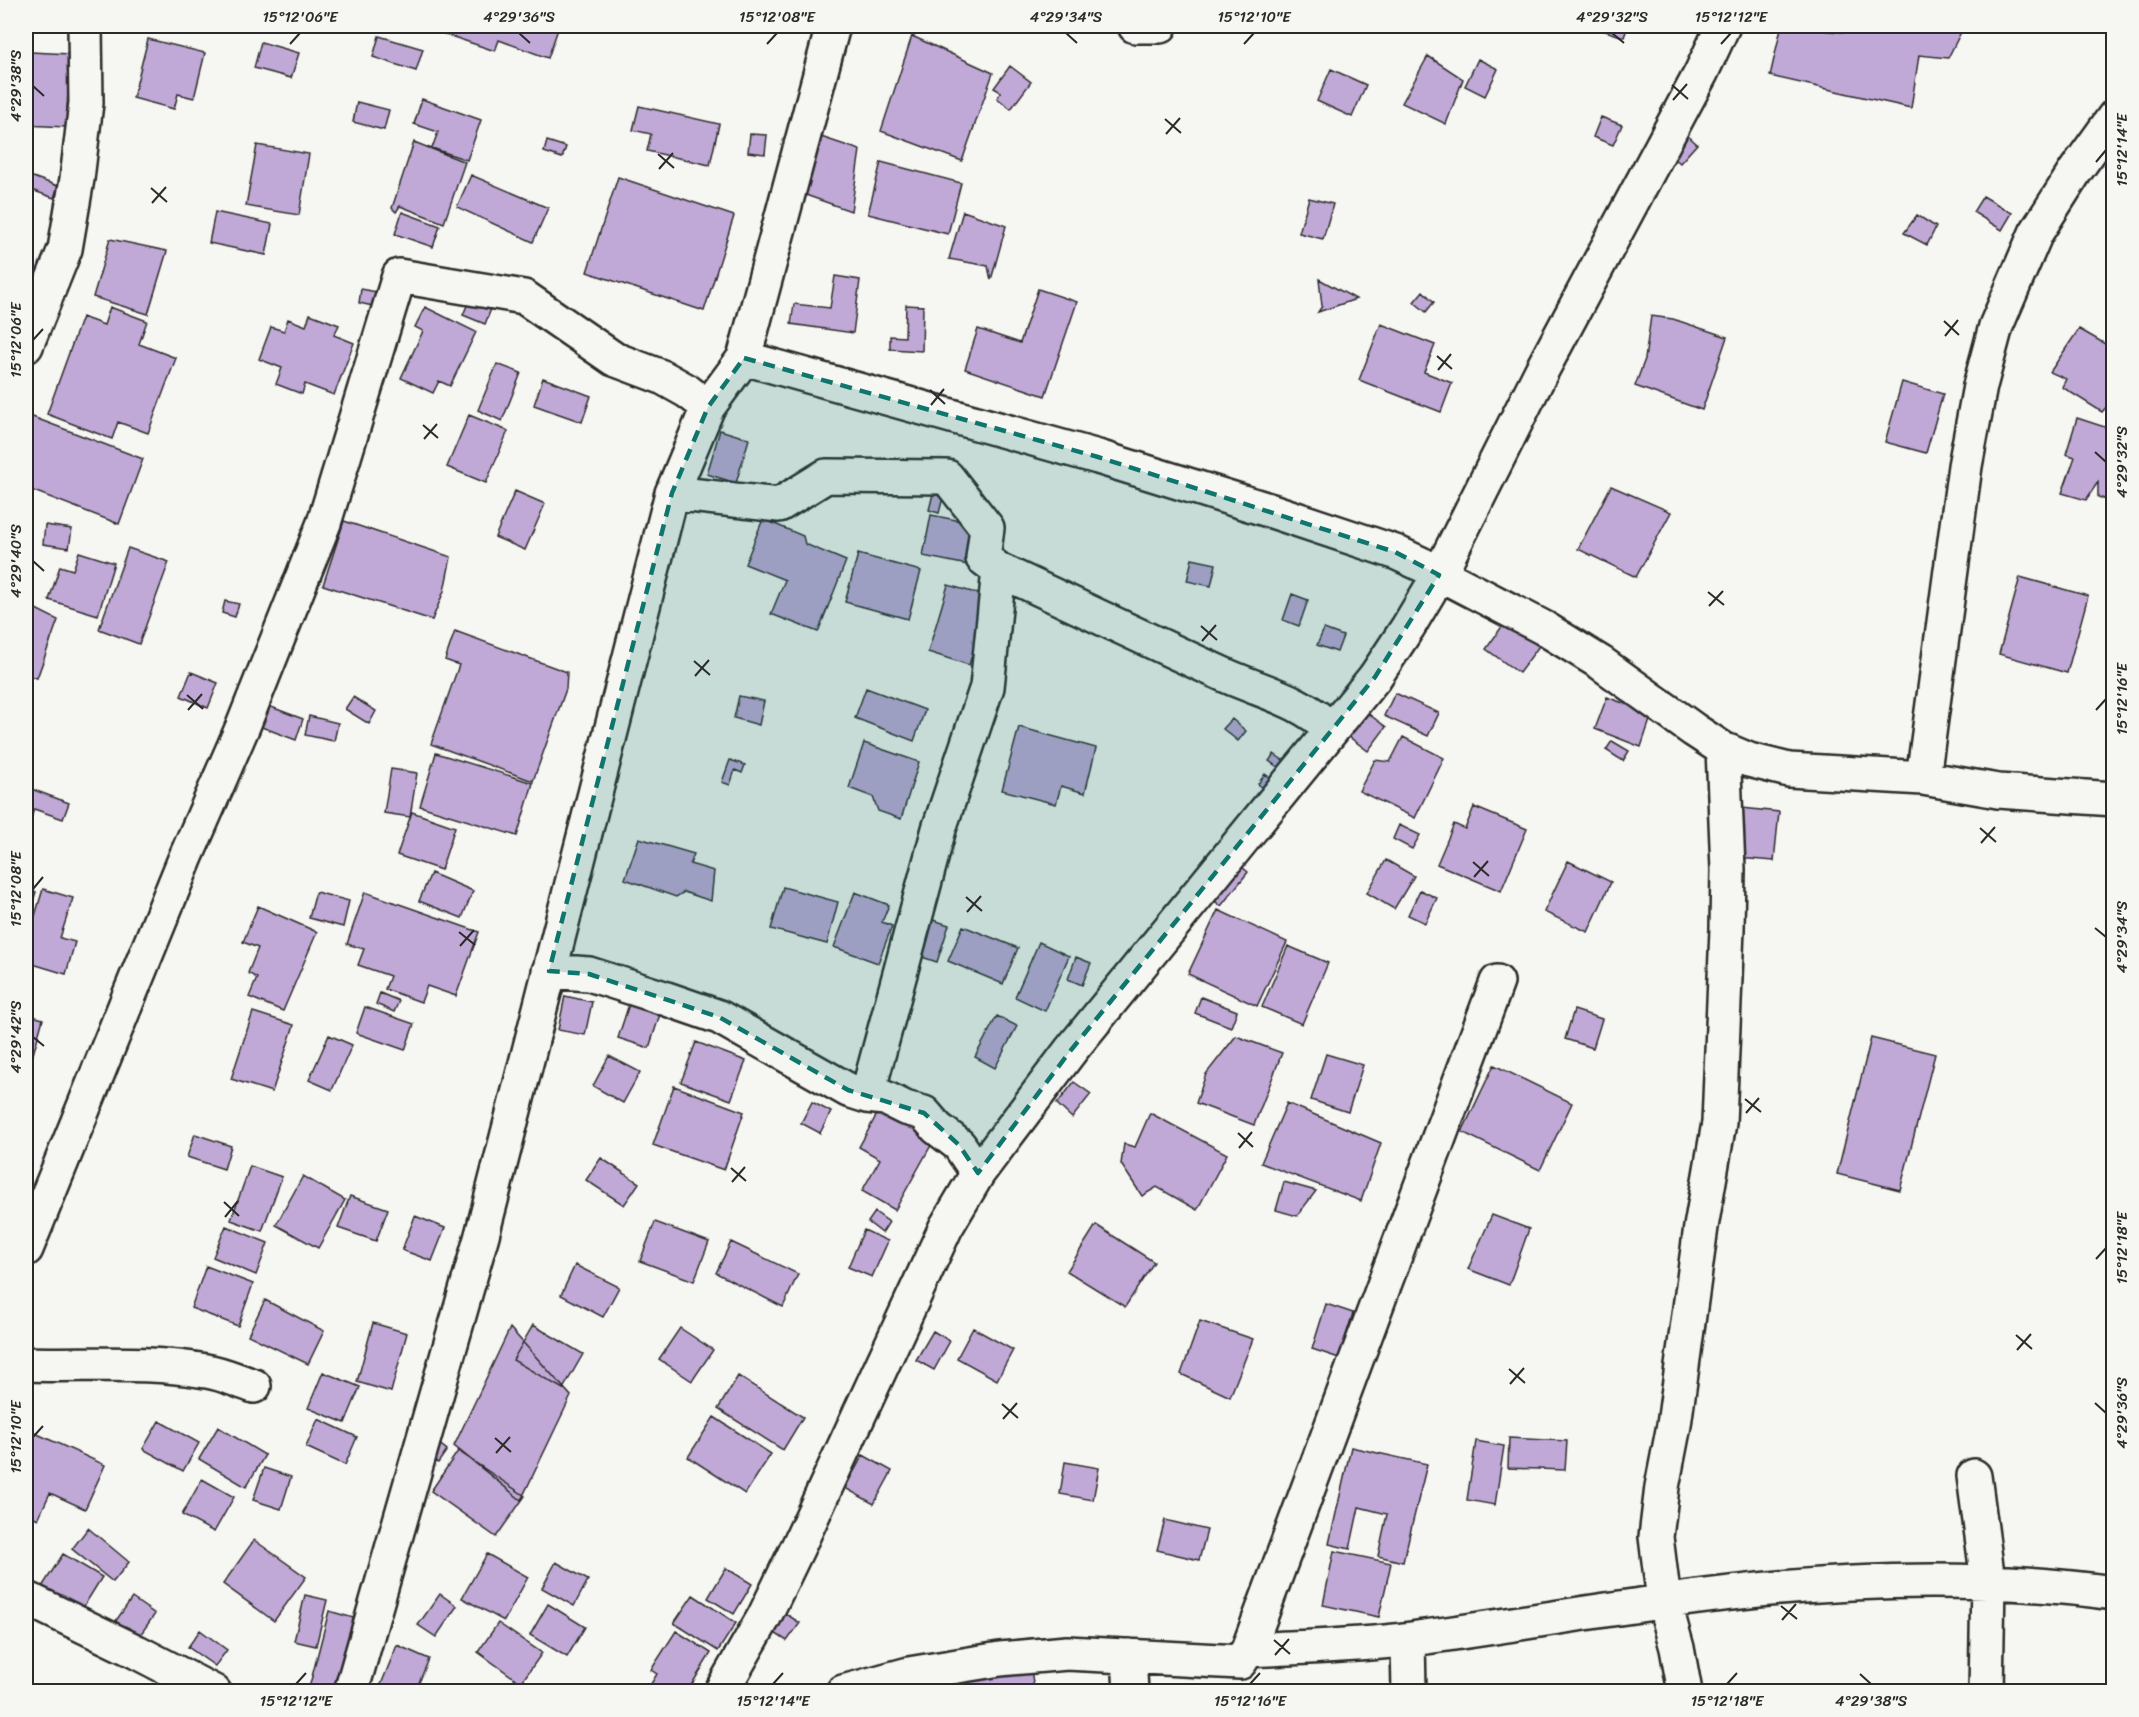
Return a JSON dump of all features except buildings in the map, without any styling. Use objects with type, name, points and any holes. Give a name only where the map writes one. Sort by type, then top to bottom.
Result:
[{"type":"street","points":[[26,346],[64,249],[77,179],[86,103],[85,26]]},
{"type":"street","points":[[351,1692],[482,1235],[672,493],[708,407],[744,358],[833,26]]},
{"type":"street","points":[[1135,26],[1160,26]]},
{"type":"street","points":[[721,1692],[764,1617],[946,1227],[978,1173],[1071,1050],[1375,677],[1408,627],[1439,574],[1542,370],[1701,74],[1723,26]]},
{"type":"street","points":[[1923,778],[1965,466],[1980,386],[1996,326],[2036,233],[2076,170],[2114,117]]},
{"type":"street","points":[[26,1249],[185,859],[243,726],[324,523],[399,276],[524,297],[614,359],[662,377],[708,407]]},
{"type":"street","points":[[744,358],[1088,454],[1395,552],[1544,628],[1601,663],[1723,749],[1749,760],[1789,770],[1923,778],[1998,791],[2114,799]]},
{"type":"street","points":[[672,493],[778,505],[826,476],[947,477],[987,528],[983,558],[999,570],[1230,677],[1293,701],[1318,716],[1332,730]]},
{"type":"street","points":[[867,1096],[939,829],[987,687],[999,570]]},
{"type":"street","points":[[1685,1692],[1677,1648],[1664,1601],[1656,1537],[1701,1227],[1719,1123],[1728,917],[1723,749]]},
{"type":"street","points":[[549,971],[589,974],[719,1017],[848,1090],[867,1096],[885,1098],[905,1108],[924,1113],[937,1128],[959,1144],[978,1173]]},
{"type":"street","points":[[843,1692],[909,1674],[1000,1659],[1067,1653],[1240,1662],[1248,1650],[1497,982]]},
{"type":"street","points":[[26,1364],[165,1365],[208,1371],[254,1386]]},
{"type":"street","points":[[1974,1476],[1988,1581],[1986,1692]]},
{"type":"street","points":[[1248,1650],[1408,1640],[1664,1601],[1788,1587],[1862,1582],[1988,1581],[2114,1593]]},
{"type":"street","points":[[26,1598],[214,1692]]},
{"type":"street","points":[[1408,1640],[1409,1692]]},
{"type":"street","points":[[1129,1656],[1131,1692]]},
{"type":"highlighted area","points":[[744,358],[1098,457],[1395,552],[1439,575],[1375,677],[1071,1050],[978,1173],[959,1145],[924,1113],[848,1090],[719,1017],[589,974],[549,971],[672,493],[708,407]]}]
